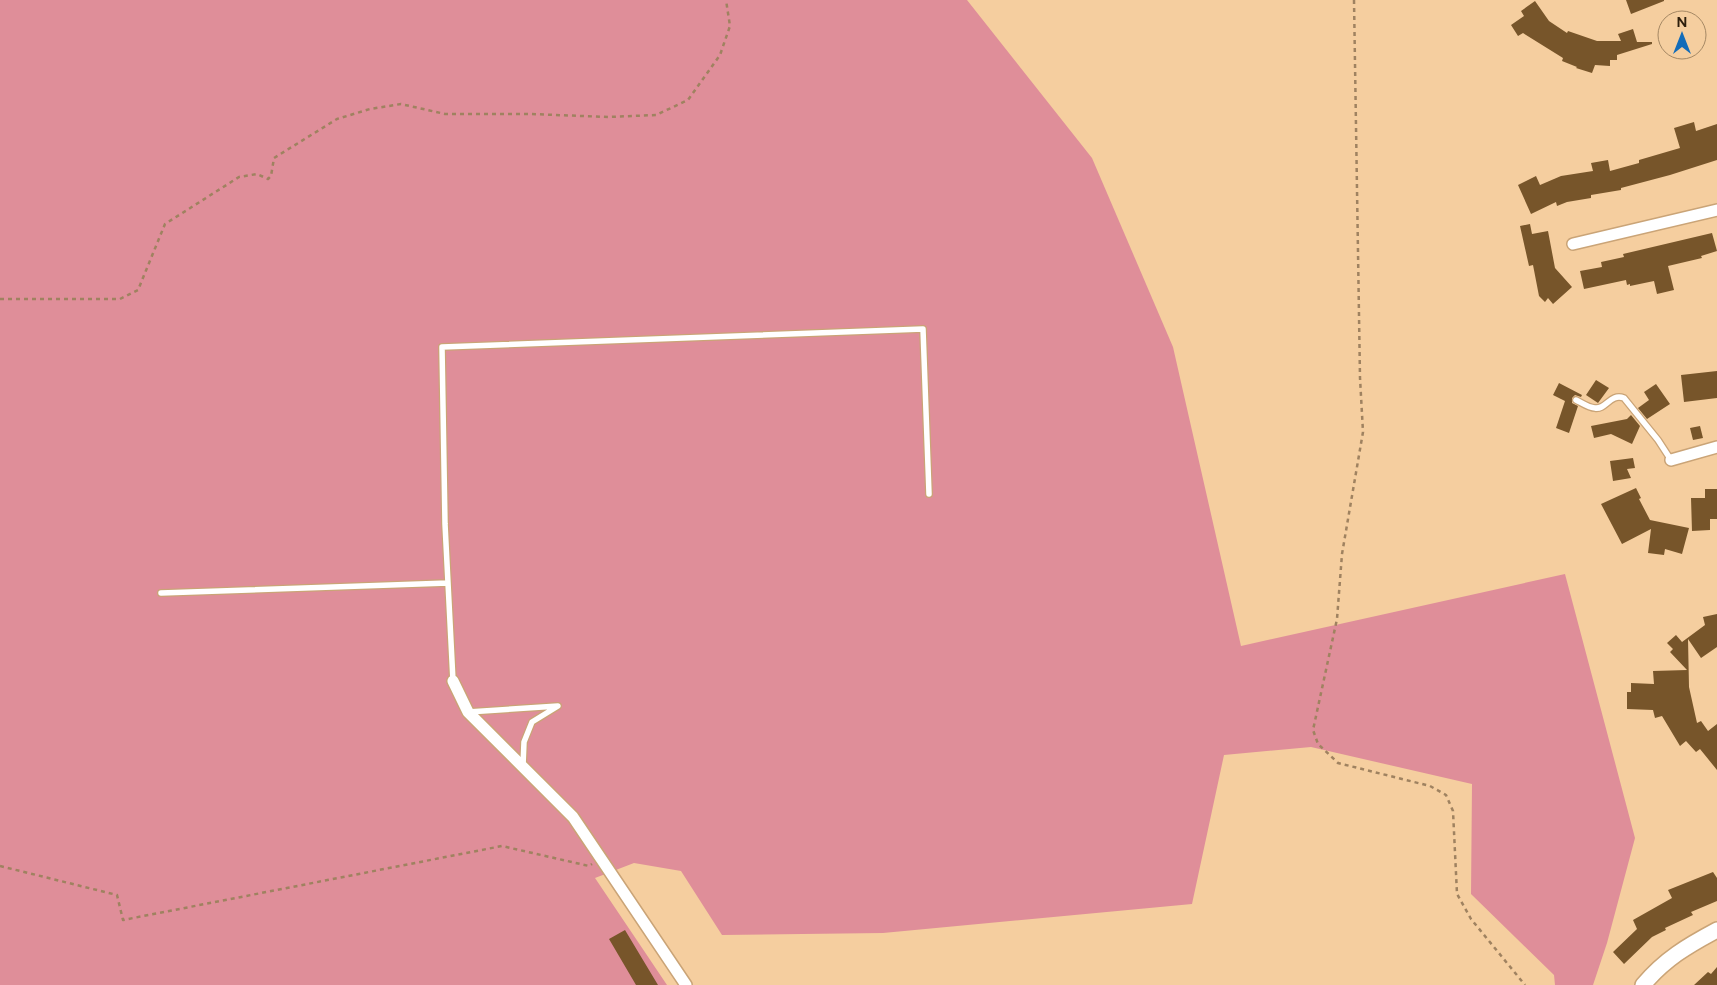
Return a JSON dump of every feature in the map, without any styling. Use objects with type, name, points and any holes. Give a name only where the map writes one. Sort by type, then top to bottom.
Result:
[{"type":"street","points":[[1573,244],[1717,210]]},
{"type":"street","points":[[1671,460],[1717,447]]},
{"type":"street","points":[[453,681],[468,712],[573,817],[686,985]]},
{"type":"street","points":[[1642,985],[1680,950],[1717,930]]},
{"type":"lane","points":[[453,681],[445,515],[442,346],[923,328],[929,494]]},
{"type":"lane","points":[[1576,400],[1594,408],[1599,408],[1619,396],[1624,398],[1658,440],[1671,460]]},
{"type":"lane","points":[[161,594],[448,583]]},
{"type":"lane","points":[[468,712],[558,706],[532,722],[524,742],[523,767]]},
{"type":"path","points":[[0,299],[120,299],[138,290],[165,224],[239,177],[257,174],[268,179],[271,176],[274,158],[337,119],[370,108],[402,104],[445,114],[530,114],[608,117],[656,115],[688,100],[720,55],[730,26],[726,0]]},
{"type":"path","points":[[1354,0],[1360,378],[1363,432],[1342,554],[1337,619],[1313,730],[1318,744],[1338,763],[1430,786],[1446,795],[1453,811],[1457,894],[1471,919],[1493,947],[1512,966],[1525,985]]},
{"type":"path","points":[[0,866],[117,894],[123,920],[502,846],[589,866],[601,859]]},
{"type":"shaded area","points":[[0,0],[967,0],[1092,158],[1173,347],[1241,646],[1565,574],[1635,838],[1607,943],[1593,985],[1555,985],[1554,975],[1471,894],[1472,784],[1311,747],[1224,755],[1192,904],[883,933],[722,935],[681,871],[634,863],[595,878],[667,985],[0,985]]},
{"type":"building","points":[[1626,0],[1664,0],[1664,1],[1631,14]]},
{"type":"building","points":[[1535,1],[1549,21],[1567,33],[1568,31],[1597,41],[1621,41],[1618,34],[1633,29],[1637,42],[1652,42],[1652,44],[1617,55],[1617,60],[1610,60],[1610,66],[1595,65],[1592,73],[1576,68],[1562,61],[1563,58],[1523,33],[1518,36],[1511,25],[1524,16],[1521,11]]},
{"type":"building","points":[[1694,122],[1696,131],[1717,124],[1717,160],[1621,188],[1621,190],[1591,195],[1591,198],[1567,202],[1557,206],[1556,202],[1531,214],[1518,185],[1536,176],[1540,185],[1561,176],[1593,171],[1591,163],[1608,160],[1610,171],[1639,163],[1639,160],[1680,148],[1674,128]]},
{"type":"building","points":[[1530,224],[1532,234],[1548,231],[1555,268],[1572,287],[1553,304],[1548,298],[1545,302],[1539,296],[1533,265],[1529,266],[1520,226]]},
{"type":"building","points":[[1712,233],[1717,251],[1701,256],[1702,258],[1668,266],[1674,290],[1657,294],[1654,281],[1630,286],[1630,284],[1627,285],[1626,280],[1584,289],[1580,271],[1602,267],[1601,262],[1624,257],[1623,254]]},
{"type":"building","points":[[1717,371],[1717,398],[1684,402],[1681,375]]},
{"type":"building","points":[[1596,380],[1609,388],[1598,403],[1586,395]]},
{"type":"building","points":[[1559,383],[1582,395],[1581,397],[1575,395],[1572,398],[1572,403],[1578,406],[1569,433],[1556,428],[1565,401],[1553,395]]},
{"type":"building","points":[[1656,384],[1670,404],[1647,419],[1638,408],[1649,400],[1644,392]]},
{"type":"building","points":[[1631,415],[1640,426],[1632,444],[1611,434],[1594,438],[1591,426],[1627,419]]},
{"type":"building","points":[[1700,426],[1703,438],[1693,440],[1690,428]]},
{"type":"building","points":[[1633,458],[1635,468],[1627,469],[1631,478],[1613,481],[1610,461]]},
{"type":"building","points":[[1636,488],[1641,498],[1639,499],[1650,520],[1689,528],[1682,554],[1665,549],[1664,555],[1648,553],[1651,529],[1622,544],[1601,504]]},
{"type":"building","points":[[1705,489],[1717,489],[1717,519],[1710,519],[1710,530],[1692,531],[1691,498],[1705,498]]},
{"type":"building","points":[[1717,614],[1717,647],[1701,658],[1688,639],[1689,687],[1697,723],[1701,721],[1708,731],[1717,724],[1717,770],[1700,749],[1696,752],[1686,741],[1680,746],[1662,716],[1655,718],[1653,710],[1627,709],[1627,692],[1631,692],[1631,683],[1654,684],[1653,671],[1687,670],[1670,652],[1673,649],[1667,643],[1676,635],[1682,642],[1705,625],[1703,617]]},
{"type":"building","points":[[1713,872],[1717,878],[1717,901],[1691,912],[1693,915],[1665,928],[1666,930],[1652,937],[1624,964],[1613,952],[1637,929],[1633,920],[1672,898],[1668,890]]},
{"type":"building","points":[[625,930],[658,985],[636,985],[609,939]]},
{"type":"building","points":[[1717,967],[1717,985],[1694,985],[1708,972],[1711,974]]}]
